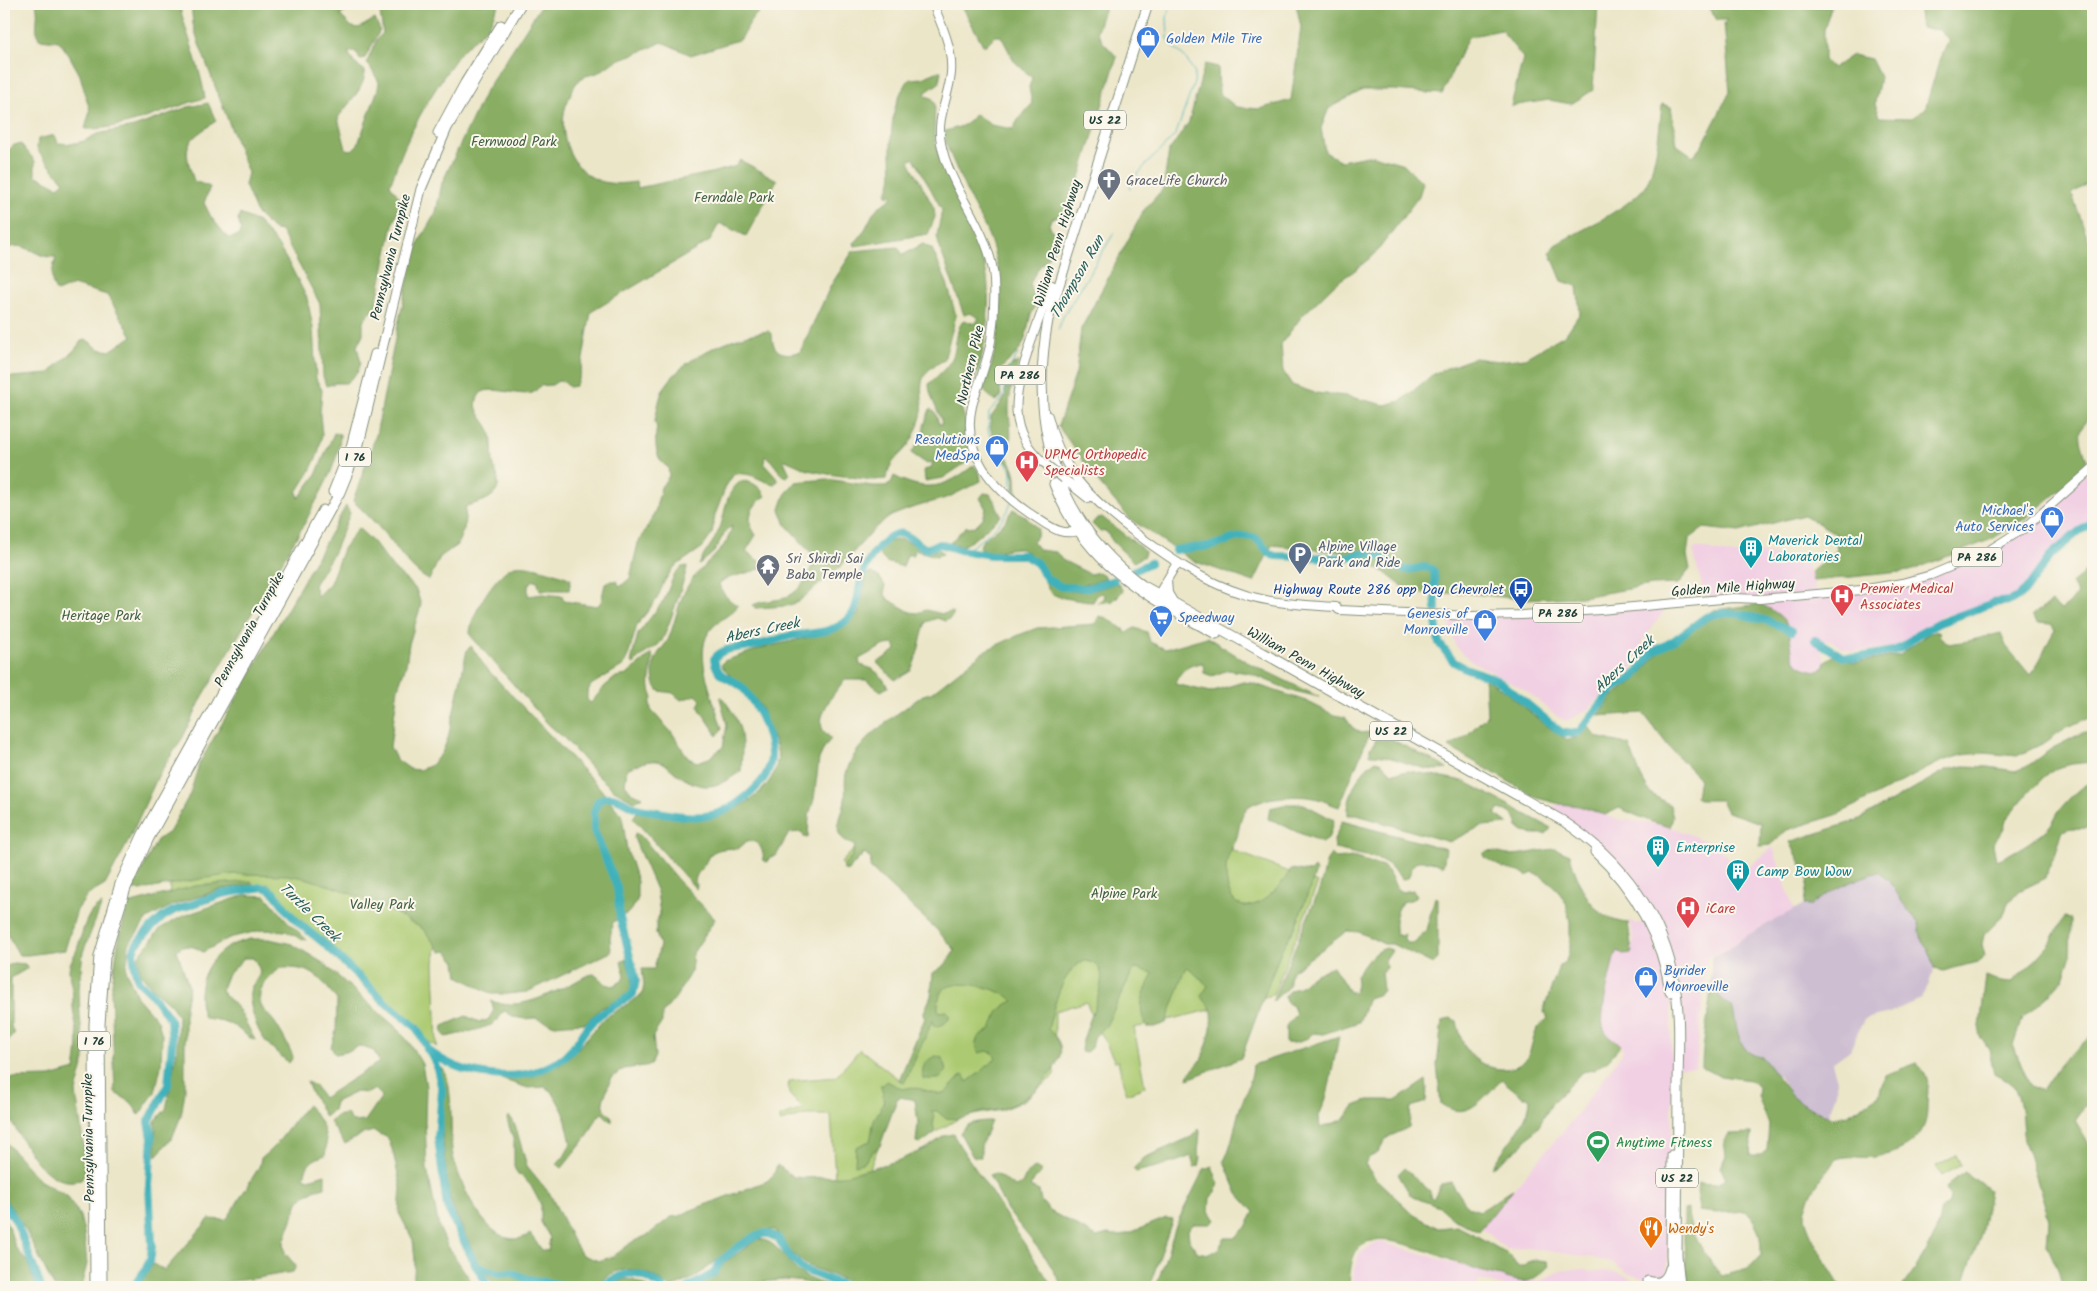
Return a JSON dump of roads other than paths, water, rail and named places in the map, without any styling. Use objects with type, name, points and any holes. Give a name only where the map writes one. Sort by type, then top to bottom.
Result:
[{"type":"highway","name":"Pennsylvania Turnpike","points":[[102,1287],[99,1197],[100,1024],[105,957],[117,904],[143,834],[334,489],[351,447],[415,188],[442,123],[514,4]]},
{"type":"highway","name":"Pennsylvania Turnpike","points":[[123,886],[340,492],[358,448],[421,189],[447,128],[521,4]]},
{"type":"highway","name":"William Penn Highway","points":[[1142,4],[1052,285],[1039,341],[1036,374],[1037,406],[1043,444],[1053,481],[1064,506],[1110,567],[1145,595],[1561,825],[1591,848],[1617,875],[1635,900],[1653,934],[1666,972],[1671,996],[1673,1022],[1671,1266],[1673,1287]]},
{"type":"highway","name":"William Penn Highway","points":[[1148,4],[1053,298],[1044,341],[1041,384],[1045,428],[1052,458],[1063,489],[1082,529],[1114,562],[1135,580],[1175,605],[1563,821],[1602,849],[1632,882],[1646,904],[1659,931],[1676,987],[1678,1030],[1677,1254],[1680,1287]]},
{"type":"highway","name":"Pennsylvania Turnpike","points":[[95,1287],[99,1197]]},
{"type":"highway","points":[[1648,1281],[1656,1283],[1663,1281],[1668,1276],[1671,1266]]},
{"type":"main road","name":"Northern Pike","points":[[933,4],[946,37],[951,57],[951,74],[940,123],[942,150],[988,249],[994,280],[991,341],[972,409],[971,424],[977,455],[984,471],[997,488],[1012,500],[1060,532],[1073,533],[1082,529]]},
{"type":"main road","name":"Golden Mile Highway","points":[[1052,285],[1034,330],[1018,381],[1016,397],[1016,413],[1022,434],[1033,452],[1064,479],[1176,565],[1210,586],[1255,602],[1299,610],[1472,616],[1522,615],[1595,611],[1733,598],[1760,599],[1861,590],[1902,583],[1932,575],[1988,551],[2026,527],[2093,468]]},
{"type":"main road","name":"Golden Mile Highway","points":[[1041,384],[1056,441],[1065,462],[1080,483],[1110,513],[1176,565]]},
{"type":"main road","points":[[1158,594],[1176,565]]},
{"type":"main road","points":[[1166,580],[1168,593],[1175,605]]},
{"type":"waterway","name":"Thompson Run","points":[[1130,189],[1132,182],[1143,168],[1176,134],[1194,83],[1195,74],[1185,57],[1172,46],[1168,38],[1167,18],[1170,4]]},
{"type":"waterway","name":"Thompson Run","points":[[1058,330],[1063,317],[1114,233]]},
{"type":"waterway","name":"Thompson Run","points":[[1012,496],[1012,473],[1007,463],[996,457],[988,430],[989,413],[1005,395],[1003,379],[1018,354]]},
{"type":"waterway","name":"Thompson Run","points":[[964,551],[985,537],[999,523],[1009,509],[1011,502]]},
{"type":"waterway","name":"Abers Creek","points":[[1815,640],[1843,657],[1856,658],[1893,651],[1903,647],[1917,635],[1939,623],[1993,603],[2009,601],[2018,597],[2026,590],[2051,555],[2078,532],[2093,523]]},
{"type":"waterway","name":"Abers Creek","points":[[427,1049],[457,1067],[474,1072],[510,1076],[528,1073],[545,1068],[560,1060],[574,1047],[596,1018],[633,994],[636,980],[620,918],[617,887],[594,830],[594,812],[598,801],[609,797],[619,799],[640,809],[695,817],[720,813],[747,796],[762,780],[770,764],[771,751],[768,736],[760,715],[748,695],[742,687],[718,671],[714,659],[721,652],[731,649],[757,645],[789,636],[825,631],[844,623],[854,612],[866,566],[885,540],[891,536],[903,534],[926,549],[940,544],[960,550],[991,555],[1024,555],[1037,563],[1047,579],[1062,587],[1088,588],[1114,580]]},
{"type":"waterway","name":"Abers Creek","points":[[1175,550],[1210,546],[1247,536],[1256,538],[1268,552],[1275,556],[1342,558],[1368,553],[1381,557],[1401,569],[1410,570],[1426,567],[1434,571],[1436,609]]},
{"type":"waterway","name":"Abers Creek","points":[[1135,570],[1150,563]]},
{"type":"waterway","name":"Abers Creek","points":[[1436,621],[1439,643],[1454,662],[1496,679],[1561,732],[1572,734],[1580,731],[1613,689],[1635,676],[1653,652],[1673,641],[1706,617],[1720,613],[1740,614],[1768,621],[1792,631]]},
{"type":"waterway","name":"Turtle Creek","points":[[133,1287],[146,1269],[151,1256],[149,1185],[152,1138],[149,1121],[168,1085],[172,1042],[170,1019],[151,993],[139,982],[136,975],[133,952],[145,934],[163,917],[173,911],[222,894],[262,887],[269,889],[275,894],[301,925],[326,945],[386,1003],[416,1027],[436,1064],[442,1090],[438,1138],[447,1207],[476,1266],[489,1287]]},
{"type":"waterway","name":"Turtle Creek","points":[[4,1205],[16,1221],[41,1287]]},
{"type":"waterway","name":"Turtle Creek","points":[[689,1287],[713,1274],[721,1261],[738,1247],[754,1237],[766,1233],[778,1238],[789,1256],[804,1270],[848,1287]]},
{"type":"waterway","name":"Turtle Creek","points":[[476,1266],[499,1273],[510,1272],[528,1279],[574,1287],[586,1285],[593,1287]]},
{"type":"waterway","name":"Turtle Creek","points":[[599,1287],[616,1278],[630,1274],[645,1276],[662,1287]]},
{"type":"place","name":"Golden Mile Tire","points":[[1148,59]]},
{"type":"place","name":"GraceLife Church","points":[[1109,201]]},
{"type":"place","name":"Resolutions MedSpa","points":[[997,468]]},
{"type":"place","name":"UPMC Orthopedic Specialists","points":[[1027,483]]},
{"type":"place","name":"Michael's Auto Services","points":[[2052,539]]},
{"type":"place","name":"Maverick Dental Laboratories","points":[[1751,569]]},
{"type":"place","name":"Alpine Village Park and Ride","points":[[1300,575]]},
{"type":"place","name":"Sri Shirdi Sai Baba Temple","points":[[768,587]]},
{"type":"place","name":"Highway Route 286 opp Day Chevrolet","points":[[1521,610]]},
{"type":"place","name":"Premier Medical Associates","points":[[1842,617]]},
{"type":"place","name":"Speedway","points":[[1161,638]]},
{"type":"place","name":"Genesis of Monroeville","points":[[1485,642]]},
{"type":"place","name":"Enterprise","points":[[1658,868]]},
{"type":"place","name":"Camp Bow Wow","points":[[1738,892]]},
{"type":"place","name":"iCare","points":[[1688,929]]},
{"type":"place","name":"Byrider Monroeville","points":[[1646,999]]},
{"type":"place","name":"Anytime Fitness","points":[[1598,1163]]},
{"type":"place","name":"Wendy's","points":[[1651,1249]]},
{"type":"park label","name":"Fernwood Park","points":[[514,141]]},
{"type":"park label","name":"Ferndale Park","points":[[734,197]]},
{"type":"park label","name":"Heritage Park","points":[[101,615]]},
{"type":"park label","name":"Alpine Park","points":[[1124,893]]},
{"type":"park label","name":"Valley Park","points":[[382,904]]}]
